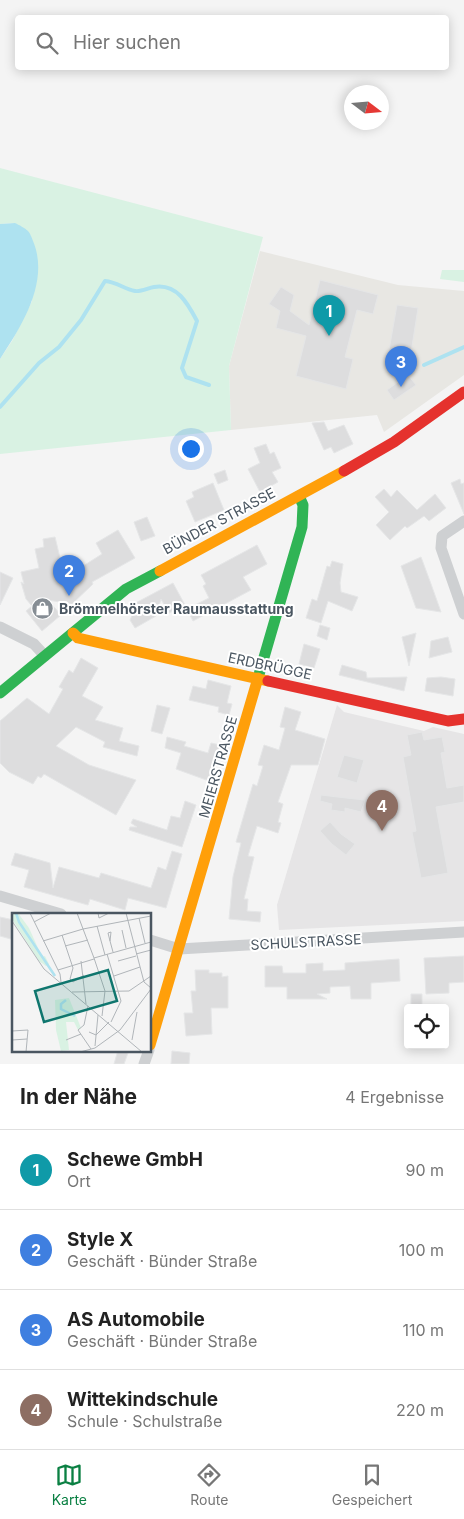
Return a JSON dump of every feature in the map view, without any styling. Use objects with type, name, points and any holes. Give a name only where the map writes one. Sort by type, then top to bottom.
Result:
[{"type":"street","name":"BÜNDER STRASSE","points":[[0,693],[134,584],[299,496],[418,426],[464,392]]},
{"type":"street","name":"MEIERSTRASSE","points":[[151,1042],[259,679],[302,527],[303,505],[299,496]]},
{"type":"street","points":[[464,521],[442,536],[441,548],[464,614]]},
{"type":"street","points":[[0,627],[34,644],[45,656]]},
{"type":"street","name":"ERDBRÜGGE","points":[[73,633],[78,638],[448,721],[464,719]]},
{"type":"street","points":[[0,896],[58,913]]},
{"type":"street","name":"SCHULSTRASSE","points":[[151,940],[179,949],[464,932]]},
{"type":"shaded area","points":[[260,251],[398,285],[464,291],[464,375],[384,432],[377,415],[231,430],[229,366]]},
{"type":"shaded area","points":[[337,705],[344,712],[424,731],[433,727],[464,734],[464,921],[279,930],[277,905]]},
{"type":"green space","points":[[0,168],[263,237],[229,366],[231,430],[0,454],[0,359],[12,341],[32,301],[15,223],[0,224]]},
{"type":"green space","points":[[442,270],[464,270],[464,282],[440,279]]},
{"type":"water","points":[[15,223],[27,230],[31,236],[37,256],[38,272],[36,287],[25,318],[0,359],[0,224]]},
{"type":"building","points":[[320,280],[378,295],[373,314],[357,310],[345,357],[353,359],[346,389],[296,376],[306,336],[276,328],[280,311],[269,304],[281,287],[294,295],[290,311],[309,325]]},
{"type":"building","points":[[397,305],[418,308],[410,359],[388,356]]},
{"type":"building","points":[[408,375],[416,385],[394,400],[387,390]]},
{"type":"building","points":[[324,422],[328,431],[344,425],[353,444],[334,453],[331,447],[324,450],[312,423]]},
{"type":"building","points":[[266,444],[270,454],[274,452],[281,468],[272,472],[278,482],[260,492],[248,469],[260,463],[254,448]]},
{"type":"building","points":[[225,470],[228,480],[218,484],[214,474]]},
{"type":"building","points":[[460,479],[461,484],[464,483],[464,514],[451,483]]},
{"type":"building","points":[[213,483],[224,510],[195,522],[186,501],[194,497],[192,492]]},
{"type":"building","points":[[384,489],[391,497],[397,490],[417,510],[435,494],[446,508],[429,521],[424,516],[407,528],[405,526],[390,540],[376,525],[389,512],[375,497]]},
{"type":"building","points":[[147,517],[155,536],[141,541],[134,522]]},
{"type":"building","points":[[118,530],[135,558],[92,582],[93,584],[72,604],[48,600],[61,615],[42,631],[26,611],[32,606],[26,599],[21,582],[24,584],[21,572],[39,568],[35,549],[44,547],[43,539],[55,537],[61,562],[70,555],[80,568],[102,554],[96,543]]},
{"type":"building","points":[[257,545],[267,564],[243,577],[251,590],[193,621],[187,609],[209,598],[203,586],[206,584],[201,575]]},
{"type":"building","points":[[421,557],[441,612],[416,608],[401,566]]},
{"type":"building","points":[[332,561],[343,564],[340,583],[341,592],[358,597],[352,611],[328,601],[321,623],[306,618],[312,599],[317,601],[327,566],[330,567]]},
{"type":"building","points":[[0,572],[13,578],[0,605]]},
{"type":"building","points":[[173,583],[185,605],[169,613],[161,599],[156,616],[135,628],[130,620],[133,613],[130,606]]},
{"type":"building","points":[[320,625],[330,628],[327,640],[317,636]]},
{"type":"building","points":[[416,633],[409,666],[402,637]]},
{"type":"building","points":[[448,637],[452,652],[429,658],[431,641]]},
{"type":"building","points":[[304,644],[320,649],[314,668],[299,664]]},
{"type":"building","points":[[81,658],[98,668],[82,696],[103,707],[95,720],[123,728],[119,741],[139,746],[137,756],[103,747],[105,742],[76,727],[56,746],[89,765],[136,780],[116,815],[44,774],[41,778],[38,776],[33,784],[9,772],[0,763],[0,721],[27,698],[49,714],[63,689],[59,687],[69,670],[73,673]]},
{"type":"building","points":[[342,665],[366,672],[367,678],[407,677],[404,691],[339,675]]},
{"type":"building","points":[[427,678],[455,679],[453,696],[425,691]]},
{"type":"building","points":[[208,680],[231,686],[227,703],[232,704],[229,715],[218,712],[219,707],[189,700],[193,686],[206,689]]},
{"type":"building","points":[[157,705],[170,708],[162,734],[151,731]]},
{"type":"building","points":[[285,707],[301,712],[295,730],[325,739],[318,765],[291,765],[278,802],[283,804],[278,822],[281,823],[278,833],[257,826],[248,856],[254,857],[244,899],[248,899],[247,911],[261,912],[260,922],[229,919],[233,877],[241,843],[236,842],[253,784],[257,786],[263,766],[258,765],[264,745],[279,750],[285,728],[280,727]]},
{"type":"building","points":[[422,732],[424,740],[442,737],[445,752],[441,753],[447,788],[464,785],[464,802],[436,807],[448,873],[421,878],[412,832],[416,831],[403,757],[411,755],[407,735]]},
{"type":"building","points":[[167,737],[186,742],[184,746],[208,753],[211,743],[220,745],[209,781],[176,769],[181,753],[165,748]]},
{"type":"building","points":[[344,755],[364,760],[357,783],[337,777]]},
{"type":"building","points":[[321,795],[365,800],[361,812],[345,808],[345,812],[331,810],[332,804],[320,801]]},
{"type":"building","points":[[185,801],[196,805],[182,847],[129,830],[130,827],[137,827],[131,823],[133,819],[167,830],[171,816],[180,818]]},
{"type":"building","points":[[330,822],[341,834],[355,844],[346,855],[320,831]]},
{"type":"building","points":[[172,851],[182,854],[166,908],[128,898],[125,910],[90,899],[88,905],[24,887],[29,870],[11,865],[15,853],[50,863],[53,888],[59,867],[99,878],[101,873],[151,888],[158,867],[166,870]]},
{"type":"building","points":[[0,917],[12,920],[12,939],[0,936]]},
{"type":"building","points":[[464,956],[464,982],[449,983],[449,993],[426,994],[424,958]]},
{"type":"building","points":[[399,959],[400,981],[371,983],[371,999],[351,999],[350,986],[330,987],[330,993],[317,994],[327,999],[287,999],[287,987],[265,987],[265,966],[282,966],[283,973],[306,973],[306,964],[323,963],[323,971],[345,970],[345,963]]},
{"type":"building","points":[[195,970],[209,970],[209,973],[222,973],[222,977],[228,976],[228,1008],[211,1008],[212,1034],[186,1036],[184,1013],[193,1013],[191,991],[196,991]]},
{"type":"building","points":[[411,994],[422,994],[422,1004],[411,1004]]},
{"type":"building","points":[[172,1051],[190,1053],[189,1064],[171,1064]]},
{"type":"building","points":[[117,1052],[128,1053],[124,1064],[114,1064]]},
{"type":"waterway","points":[[0,407],[39,363],[59,347],[81,320],[105,281],[135,291],[154,287],[169,288],[181,296],[197,321],[182,368],[186,377],[209,385]]},
{"type":"waterway","points":[[424,365],[464,347]]},
{"type":"traffic: fast","points":[[258,678],[302,527],[303,505],[299,496]]},
{"type":"traffic: fast","points":[[0,693],[126,589],[160,571]]},
{"type":"traffic: slow","points":[[160,571],[344,471]]},
{"type":"traffic: slow","points":[[73,633],[78,638],[268,681]]},
{"type":"traffic: slow","points":[[151,1042],[258,678]]},
{"type":"traffic: jam","points":[[344,471],[394,442],[464,392]]},
{"type":"traffic: jam","points":[[268,681],[448,721],[464,719]]},
{"type":"place","name":"Schewe GmbH","points":[[329,336]]},
{"type":"place","name":"AS Automobile","points":[[401,387]]},
{"type":"place","name":"Style X","points":[[69,596]]},
{"type":"place","name":"Brömmelhörster Raumausstattung","points":[[43,609]]},
{"type":"place","name":"Wittekindschule","points":[[382,831]]}]
